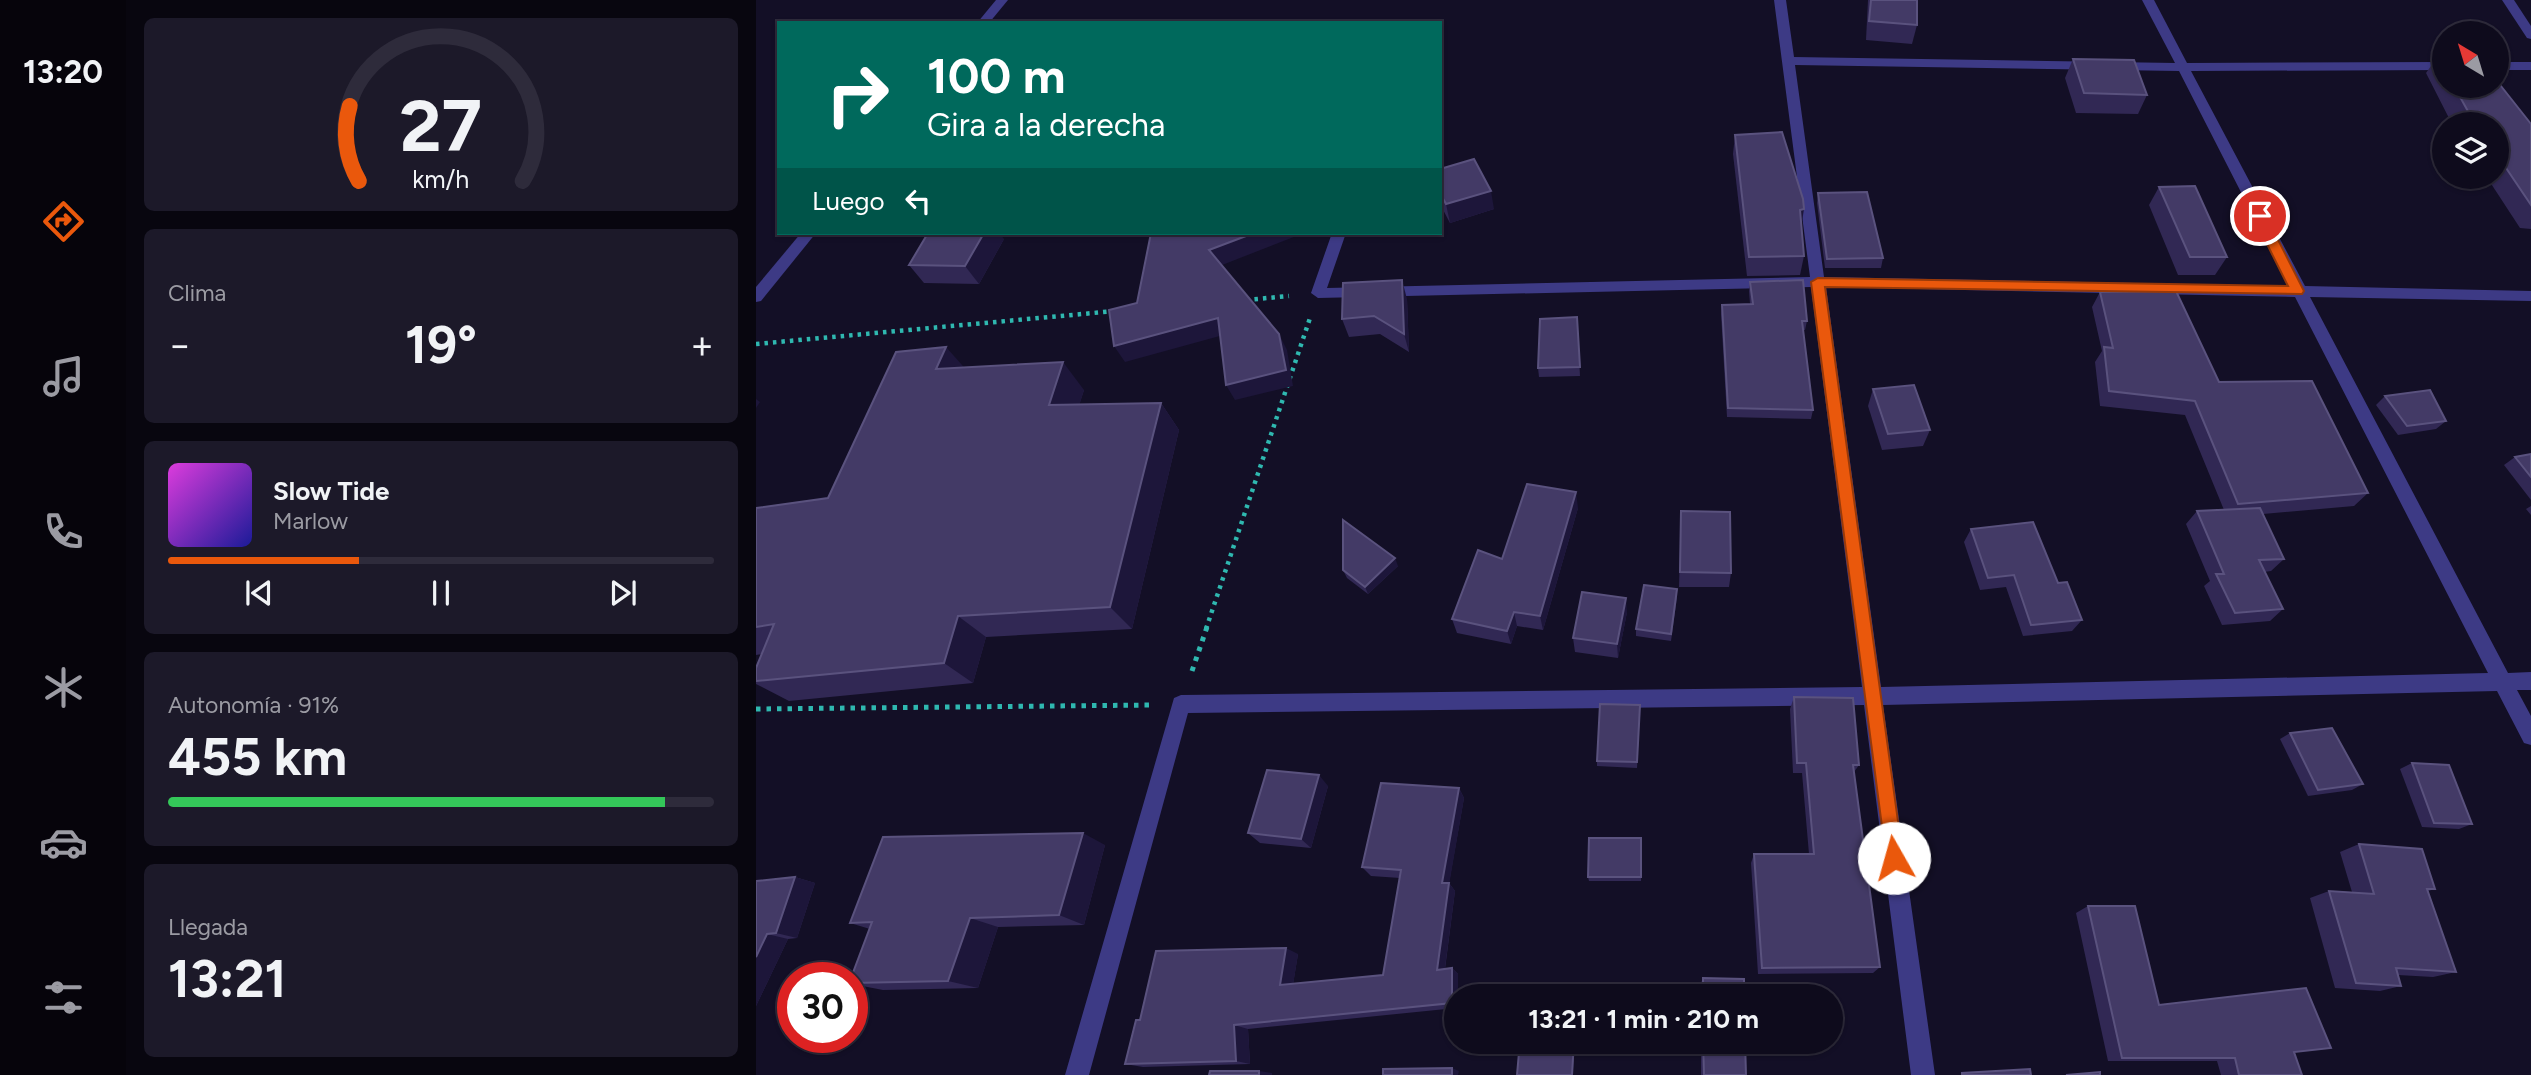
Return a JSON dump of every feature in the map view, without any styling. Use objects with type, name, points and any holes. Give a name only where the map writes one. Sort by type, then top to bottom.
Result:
[{"type":"street","points":[[985,21],[1002,0]]},
{"type":"street","points":[[1780,0],[1923,1075]]},
{"type":"street","points":[[2148,0],[2297,291],[2531,736]]},
{"type":"street","points":[[2508,0],[2531,35]]},
{"type":"street","points":[[1788,61],[2184,67],[2432,66]]},
{"type":"street","points":[[2510,66],[2531,66]]},
{"type":"street","points":[[756,297],[807,235]]},
{"type":"street","points":[[1338,235],[1318,293],[1818,282],[2531,296]]},
{"type":"street","points":[[1077,1075],[1181,704],[1872,696],[2531,681]]},
{"type":"path","points":[[756,709],[1181,704],[1318,293],[1236,301]]},
{"type":"path","points":[[756,344],[1126,310]]},
{"type":"building","points":[[1871,0],[1917,0],[1917,25],[1869,21]]},
{"type":"building","points":[[2073,59],[2134,60],[2147,95],[2084,93]]},
{"type":"building","points":[[2510,97],[2531,124],[2531,205],[2509,172],[2509,112],[2468,112],[2461,98]]},
{"type":"building","points":[[1782,132],[1803,199],[1804,209],[1800,210],[1804,256],[1749,257],[1735,135]]},
{"type":"building","points":[[1474,159],[1491,191],[1446,204],[1442,197],[1442,168]]},
{"type":"building","points":[[2195,186],[2227,257],[2190,257],[2159,187]]},
{"type":"building","points":[[1867,192],[1883,258],[1827,259],[1818,193]]},
{"type":"building","points":[[927,235],[983,235],[965,266],[909,265]]},
{"type":"building","points":[[1151,235],[1249,235],[1209,250],[1279,334],[1286,370],[1226,385],[1218,318],[1114,346],[1109,310],[1137,303]]},
{"type":"building","points":[[1402,280],[1404,334],[1374,316],[1342,319],[1343,283]]},
{"type":"building","points":[[1803,280],[1807,321],[1802,321],[1813,410],[1728,408],[1722,305],[1753,304],[1750,282]]},
{"type":"building","points":[[2176,291],[2219,382],[2312,381],[2368,493],[2238,504],[2195,401],[2109,391],[2104,347],[2113,348],[2100,292]]},
{"type":"building","points":[[1577,317],[1580,367],[1538,368],[1540,319]]},
{"type":"building","points":[[946,347],[936,369],[1063,362],[1049,405],[1161,403],[1110,607],[958,616],[944,663],[756,681],[756,668],[774,624],[756,627],[756,508],[828,498],[896,352]]},
{"type":"building","points":[[1914,385],[1930,430],[1888,434],[1873,389]]},
{"type":"building","points":[[2430,390],[2446,421],[2407,426],[2385,396]]},
{"type":"building","points":[[2531,454],[2531,477],[2515,457]]},
{"type":"building","points":[[1527,484],[1576,492],[1540,616],[1514,612],[1507,631],[1452,619],[1478,550],[1502,559]]},
{"type":"building","points":[[2260,508],[2284,559],[2259,560],[2283,609],[2235,613],[2216,574],[2224,574],[2197,511]]},
{"type":"building","points":[[1681,511],[1730,512],[1731,573],[1680,572]]},
{"type":"building","points":[[1343,520],[1395,558],[1365,587],[1343,570]]},
{"type":"building","points":[[2033,522],[2058,583],[2067,582],[2082,620],[2031,625],[2014,575],[1988,578],[1971,529]]},
{"type":"building","points":[[1644,585],[1677,589],[1671,634],[1636,629]]},
{"type":"building","points":[[1582,592],[1626,598],[1617,644],[1573,638]]},
{"type":"building","points":[[1794,697],[1853,698],[1859,765],[1853,765],[1880,967],[1762,968],[1754,854],[1814,854],[1806,763],[1797,763]]},
{"type":"building","points":[[1600,704],[1640,705],[1637,762],[1597,761]]},
{"type":"building","points":[[2332,728],[2363,784],[2318,790],[2290,733]]},
{"type":"building","points":[[2412,763],[2449,765],[2472,824],[2434,823]]},
{"type":"building","points":[[1267,770],[1319,775],[1301,839],[1248,833]]},
{"type":"building","points":[[1381,783],[1459,788],[1442,883],[1449,883],[1437,970],[1452,968],[1452,984],[1444,984],[1444,1004],[1234,1025],[1236,1061],[1125,1064],[1136,1020],[1140,1020],[1156,951],[1286,948],[1280,985],[1383,975],[1401,870],[1362,867]]},
{"type":"building","points":[[1083,833],[1059,915],[970,918],[948,981],[868,983],[868,962],[857,962],[872,922],[850,923],[883,837]]},
{"type":"building","points":[[1589,838],[1641,838],[1641,877],[1588,877]]},
{"type":"building","points":[[2359,844],[2422,849],[2435,889],[2427,889],[2456,972],[2396,968],[2401,986],[2356,983],[2329,891],[2374,894]]},
{"type":"building","points":[[795,877],[776,933],[767,934],[756,957],[756,881]]},
{"type":"building","points":[[2088,906],[2135,906],[2159,1005],[2306,988],[2331,1048],[2294,1052],[2302,1075],[2239,1075],[2235,1058],[2122,1058]]},
{"type":"building","points":[[1703,978],[1744,979],[1744,984],[1703,984]]},
{"type":"building","points":[[1519,1054],[1573,1054],[1572,1075],[1517,1075]]},
{"type":"building","points":[[1703,1054],[1745,1054],[1746,1075],[1704,1075]]},
{"type":"building","points":[[1452,1068],[1452,1075],[1383,1075],[1383,1069]]},
{"type":"building","points":[[2030,1069],[2031,1075],[1962,1075],[1962,1073]]},
{"type":"building","points":[[1210,1071],[1259,1071],[1259,1075],[1209,1075]]},
{"type":"building","points":[[2100,1072],[2100,1075],[2066,1075]]},
{"type":"route","points":[[1894,858],[1818,282],[2297,291],[2260,216]]}]
